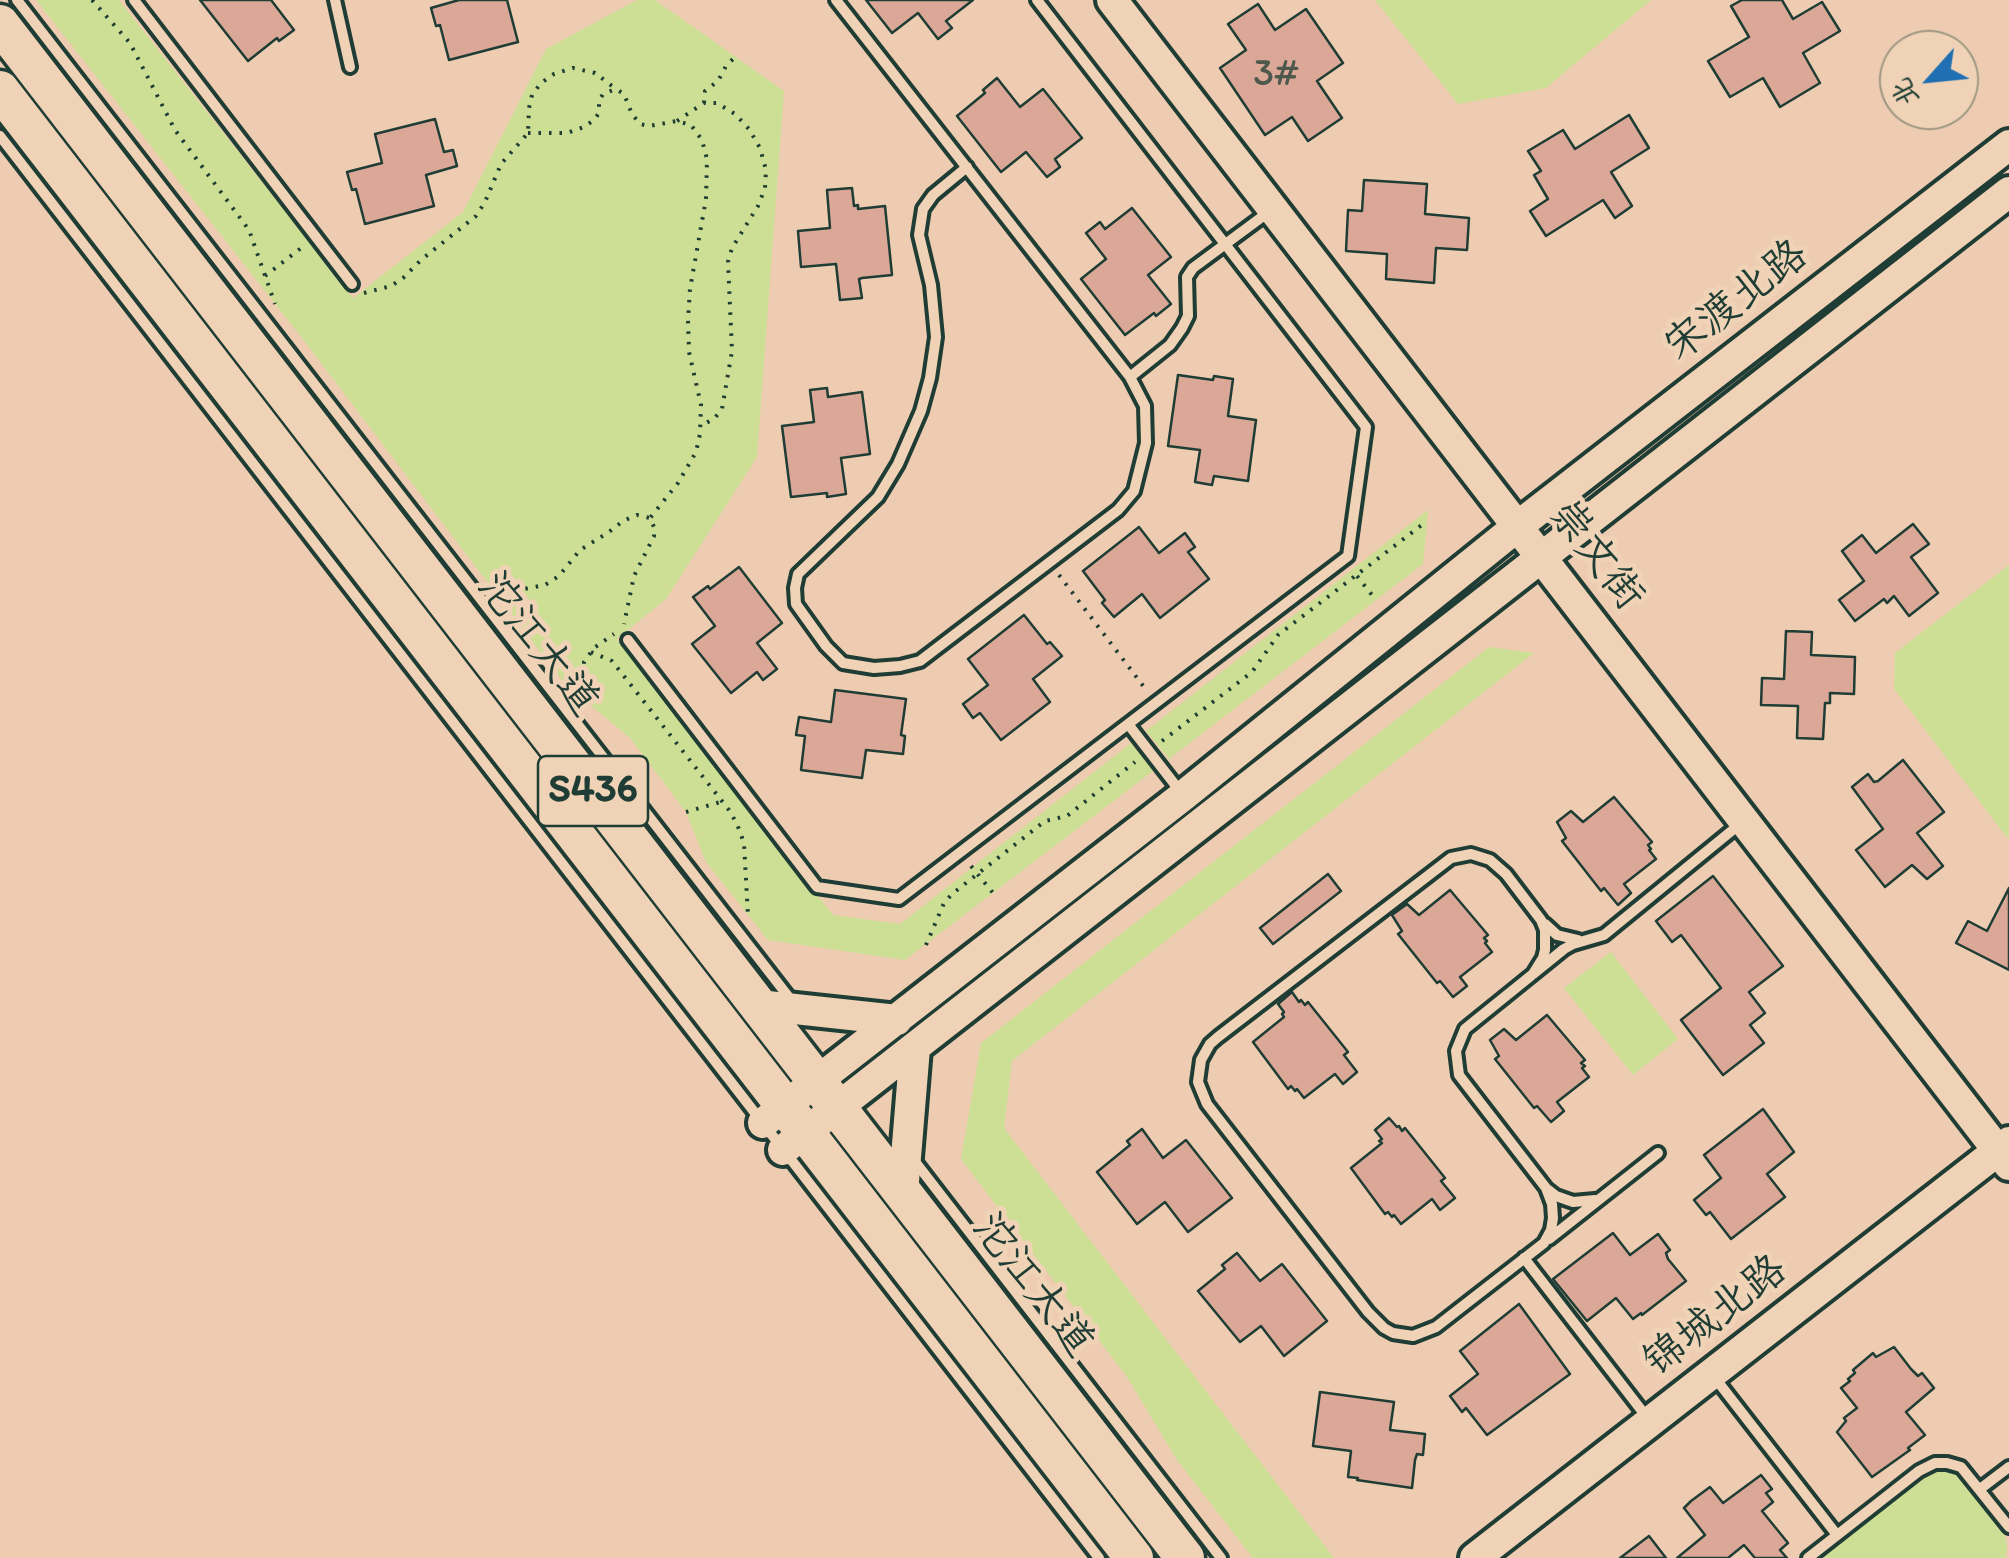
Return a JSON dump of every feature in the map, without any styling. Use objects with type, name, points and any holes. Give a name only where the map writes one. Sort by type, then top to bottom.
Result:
[{"type":"highway","name":"沱江大道","points":[[0,24],[1186,1558]]},
{"type":"highway","name":"沱江大道","points":[[0,90],[784,1128],[1134,1558]]},
{"type":"main road","name":"崇文街","points":[[1112,0],[2005,1153]]},
{"type":"main road","name":"宋渡北路","points":[[827,1095],[896,1020],[1184,796],[1518,526],[2009,144]]},
{"type":"main road","name":"宋渡北路","points":[[827,1095],[915,1048],[2009,192]]},
{"type":"main road","points":[[758,1005],[896,1020]]},
{"type":"main road","points":[[903,1193],[915,1048]]},
{"type":"main road","points":[[784,1128],[827,1095]]},
{"type":"main road","name":"锦城北路","points":[[1474,1558],[2005,1153]]},
{"type":"lane","points":[[17,0],[798,1009]]},
{"type":"lane","points":[[134,0],[352,284]]},
{"type":"lane","points":[[335,0],[350,67]]},
{"type":"lane","points":[[836,0],[967,167],[1130,377],[1145,406],[1146,424],[1146,443],[1134,492],[1118,510],[1050,564],[920,661],[874,668],[843,663],[796,604],[794,588],[798,574],[812,558],[878,497],[898,464],[921,411],[936,337],[932,286],[919,235],[923,209],[967,167]]},
{"type":"lane","points":[[628,640],[817,887],[898,899],[1348,556],[1366,427],[1037,0]]},
{"type":"lane","points":[[0,136],[784,1128],[1099,1558]]},
{"type":"lane","points":[[1130,377],[1170,345],[1182,328],[1188,316],[1186,276],[1272,209]]},
{"type":"lane","points":[[1128,724],[1184,796]]},
{"type":"lane","points":[[1602,1198],[1574,1202],[1546,1188],[1466,1087],[1456,1062],[1459,1040],[1465,1029],[1564,949],[1604,935],[1744,820]]},
{"type":"lane","points":[[1582,941],[1558,935],[1490,860],[1471,854],[1450,858],[1210,1044],[1198,1082],[1208,1104],[1368,1312],[1384,1328],[1404,1336],[1436,1327],[1658,1153]]},
{"type":"lane","points":[[1533,974],[1545,950],[1541,920]]},
{"type":"lane","points":[[907,1152],[1220,1558]]},
{"type":"lane","points":[[1544,1243],[1553,1218],[1546,1188]]},
{"type":"lane","points":[[1524,1258],[1651,1421]]},
{"type":"lane","points":[[1712,1374],[1837,1535]]},
{"type":"lane","points":[[1808,1558],[1919,1471],[1935,1464],[1961,1467],[2009,1526]]},
{"type":"lane","points":[[1980,1489],[2009,1467]]},
{"type":"path","points":[[92,0],[130,43],[174,130],[249,230],[275,304]]},
{"type":"path","points":[[704,104],[705,91],[718,82],[735,56]]},
{"type":"path","points":[[352,284],[364,293],[392,286],[476,216],[501,164],[528,133],[532,95],[554,74],[573,68],[595,73],[624,94],[632,114],[640,124],[649,126],[677,120],[704,104],[716,103],[749,128],[766,170],[758,206],[732,248],[728,262],[732,351],[722,409],[700,426]]},
{"type":"path","points":[[528,133],[567,132],[584,127],[599,114],[603,94],[616,88]]},
{"type":"path","points":[[650,518],[696,452],[700,426],[688,320],[706,199],[707,159],[702,140],[691,125],[677,120]]},
{"type":"path","points":[[266,276],[316,237]]},
{"type":"path","points":[[494,590],[545,585],[559,576],[580,550],[623,521],[637,515],[650,518]]},
{"type":"path","points":[[590,704],[582,673],[584,662],[590,652],[624,624],[634,576],[654,536],[650,518]]},
{"type":"path","points":[[926,945],[944,903],[952,894],[1044,822],[1067,816],[1252,672],[1278,635],[1427,521]]},
{"type":"path","points":[[1050,564],[1156,703]]},
{"type":"path","points":[[1356,575],[1376,600]]},
{"type":"path","points":[[590,652],[612,661],[737,824],[744,843],[748,916]]},
{"type":"path","points":[[686,812],[723,802],[741,788]]},
{"type":"path","points":[[960,852],[993,893]]},
{"type":"green space","points":[[36,0],[119,0],[353,298],[463,212],[546,49],[637,0],[655,0],[784,91],[757,457],[666,599],[617,639],[833,915],[900,924],[1131,743],[1153,771],[905,960],[768,940],[706,862],[686,812],[630,738],[564,683],[302,338]]},
{"type":"green space","points":[[1375,0],[1651,0],[1546,88],[1458,104]]},
{"type":"green space","points":[[1428,510],[1423,564],[1169,759],[1146,731]]},
{"type":"green space","points":[[2009,565],[2009,840],[1894,689],[1895,653]]},
{"type":"green space","points":[[1489,647],[1534,653],[1012,1061],[1004,1128],[1334,1558],[1253,1558],[1177,1460],[1127,1377],[961,1159],[981,1043]]},
{"type":"green space","points":[[1611,952],[1678,1039],[1633,1075],[1564,988]]},
{"type":"green space","points":[[1938,1471],[1955,1472],[1963,1478],[2004,1532],[2006,1558],[1820,1558],[1925,1476]]},
{"type":"building","points":[[200,0],[271,0],[294,30],[248,61]]},
{"type":"building","points":[[459,0],[507,0],[518,42],[449,60],[431,8]]},
{"type":"building","points":[[866,0],[973,0],[946,21],[952,28],[938,39],[918,13],[892,33]]},
{"type":"building","points":[[1742,0],[1782,0],[1793,19],[1822,2],[1840,31],[1803,53],[1820,83],[1780,107],[1763,78],[1730,97],[1708,61],[1749,37],[1731,6]]},
{"type":"building","points":[[1258,4],[1275,30],[1306,9],[1343,63],[1317,81],[1342,118],[1308,141],[1292,117],[1265,135],[1220,68],[1246,50],[1228,24]]},
{"type":"building","points":[[997,78],[1020,107],[1043,89],[1082,138],[1055,159],[1060,167],[1047,177],[1026,152],[1001,172],[957,116]]},
{"type":"building","points":[[1629,115],[1649,148],[1611,172],[1632,206],[1615,218],[1603,200],[1546,236],[1530,211],[1548,199],[1534,175],[1541,171],[1528,151],[1563,130],[1575,149]]},
{"type":"building","points":[[435,119],[444,152],[453,150],[457,166],[426,175],[434,206],[365,224],[347,172],[382,163],[375,134]]},
{"type":"building","points":[[1364,180],[1427,184],[1425,214],[1469,218],[1467,250],[1436,248],[1434,283],[1386,279],[1387,254],[1346,251],[1348,210],[1362,211]]},
{"type":"building","points":[[852,188],[854,206],[858,205],[858,209],[885,206],[892,275],[859,279],[862,298],[840,300],[836,264],[801,267],[798,231],[830,228],[827,190]]},
{"type":"building","points":[[1132,208],[1171,257],[1148,275],[1171,304],[1125,335],[1081,279],[1106,259],[1086,233],[1100,222],[1105,229]]},
{"type":"building","points":[[1178,375],[1233,379],[1228,416],[1256,420],[1248,481],[1214,476],[1212,485],[1195,482],[1200,450],[1168,446]]},
{"type":"building","points":[[827,388],[828,397],[862,392],[870,454],[841,458],[846,494],[791,497],[782,426],[814,422],[810,390]]},
{"type":"building","points":[[1913,524],[1929,544],[1911,557],[1938,593],[1909,616],[1894,596],[1855,621],[1839,600],[1864,581],[1842,551],[1862,535],[1876,553]]},
{"type":"building","points":[[1139,527],[1159,553],[1185,533],[1195,547],[1188,552],[1209,579],[1160,618],[1142,594],[1114,617],[1083,571]]},
{"type":"building","points":[[739,567],[782,623],[757,643],[777,669],[763,680],[757,672],[731,693],[692,644],[715,626],[693,597]]},
{"type":"building","points":[[1024,615],[1062,656],[1033,679],[1050,702],[1001,740],[980,713],[973,718],[963,704],[988,685],[968,659]]},
{"type":"building","points":[[1786,631],[1812,632],[1811,655],[1855,657],[1854,694],[1830,693],[1830,703],[1825,703],[1823,739],[1797,738],[1798,706],[1761,705],[1762,678],[1784,679]]},
{"type":"building","points":[[835,690],[906,699],[901,735],[905,736],[903,754],[866,750],[862,778],[801,770],[805,736],[796,735],[799,717],[831,722]]},
{"type":"building","points":[[1903,760],[1944,812],[1917,833],[1943,866],[1927,879],[1912,865],[1885,887],[1856,850],[1883,829],[1852,787],[1868,774],[1874,782],[1878,781]]},
{"type":"building","points":[[1614,797],[1652,842],[1649,850],[1656,859],[1624,884],[1631,893],[1618,905],[1604,888],[1601,891],[1562,841],[1566,838],[1557,822],[1571,811],[1583,822]]},
{"type":"building","points":[[1328,874],[1341,891],[1273,944],[1260,928]]},
{"type":"building","points":[[1713,876],[1783,966],[1749,992],[1765,1013],[1750,1025],[1764,1043],[1723,1075],[1681,1020],[1721,988],[1681,935],[1672,942],[1656,921]]},
{"type":"building","points":[[2009,888],[2009,970],[1956,943],[1968,921],[1987,931]]},
{"type":"building","points":[[1450,890],[1488,935],[1485,943],[1492,952],[1460,977],[1467,986],[1453,997],[1398,934],[1402,931],[1392,915],[1407,904],[1419,915]]},
{"type":"building","points":[[1292,992],[1299,1002],[1308,1002],[1348,1052],[1344,1055],[1357,1072],[1343,1084],[1335,1074],[1304,1098],[1297,1089],[1288,1089],[1253,1042],[1284,1017],[1278,1004]]},
{"type":"building","points":[[1547,1015],[1585,1060],[1582,1068],[1589,1077],[1557,1102],[1564,1111],[1551,1122],[1537,1106],[1534,1108],[1495,1059],[1499,1056],[1490,1040],[1504,1029],[1516,1040]]},
{"type":"building","points":[[1763,1109],[1794,1152],[1767,1174],[1785,1197],[1731,1239],[1710,1212],[1706,1215],[1694,1200],[1721,1178],[1704,1155]]},
{"type":"building","points":[[1389,1118],[1402,1131],[1405,1128],[1445,1178],[1441,1181],[1455,1198],[1440,1210],[1432,1199],[1401,1224],[1394,1215],[1385,1214],[1351,1168],[1382,1143],[1375,1130]]},
{"type":"building","points":[[1142,1129],[1163,1158],[1186,1140],[1232,1198],[1188,1232],[1165,1202],[1137,1224],[1097,1172],[1130,1145],[1127,1141]]},
{"type":"building","points":[[1613,1233],[1630,1255],[1658,1234],[1670,1250],[1666,1253],[1668,1259],[1686,1281],[1633,1319],[1616,1298],[1587,1321],[1553,1279]]},
{"type":"building","points":[[1237,1253],[1260,1281],[1282,1264],[1327,1321],[1284,1356],[1261,1326],[1240,1342],[1198,1291],[1225,1269],[1222,1265]]},
{"type":"building","points":[[1519,1304],[1570,1374],[1487,1435],[1466,1408],[1462,1412],[1450,1396],[1478,1374],[1460,1351]]},
{"type":"building","points":[[1894,1347],[1911,1369],[1918,1376],[1922,1373],[1934,1388],[1906,1412],[1925,1435],[1872,1477],[1837,1432],[1846,1421],[1844,1418],[1857,1408],[1841,1388],[1850,1381],[1853,1370],[1873,1353],[1876,1357]]},
{"type":"building","points":[[1320,1392],[1394,1402],[1390,1430],[1425,1434],[1423,1455],[1417,1454],[1415,1460],[1412,1488],[1348,1477],[1351,1451],[1313,1446]]},
{"type":"building","points":[[1761,1475],[1772,1489],[1766,1493],[1773,1502],[1762,1511],[1788,1543],[1780,1550],[1787,1558],[1755,1558],[1744,1545],[1728,1558],[1677,1558],[1705,1535],[1684,1508],[1691,1501],[1710,1487],[1723,1503]]},
{"type":"building","points":[[1649,1536],[1666,1558],[1620,1558]]}]
